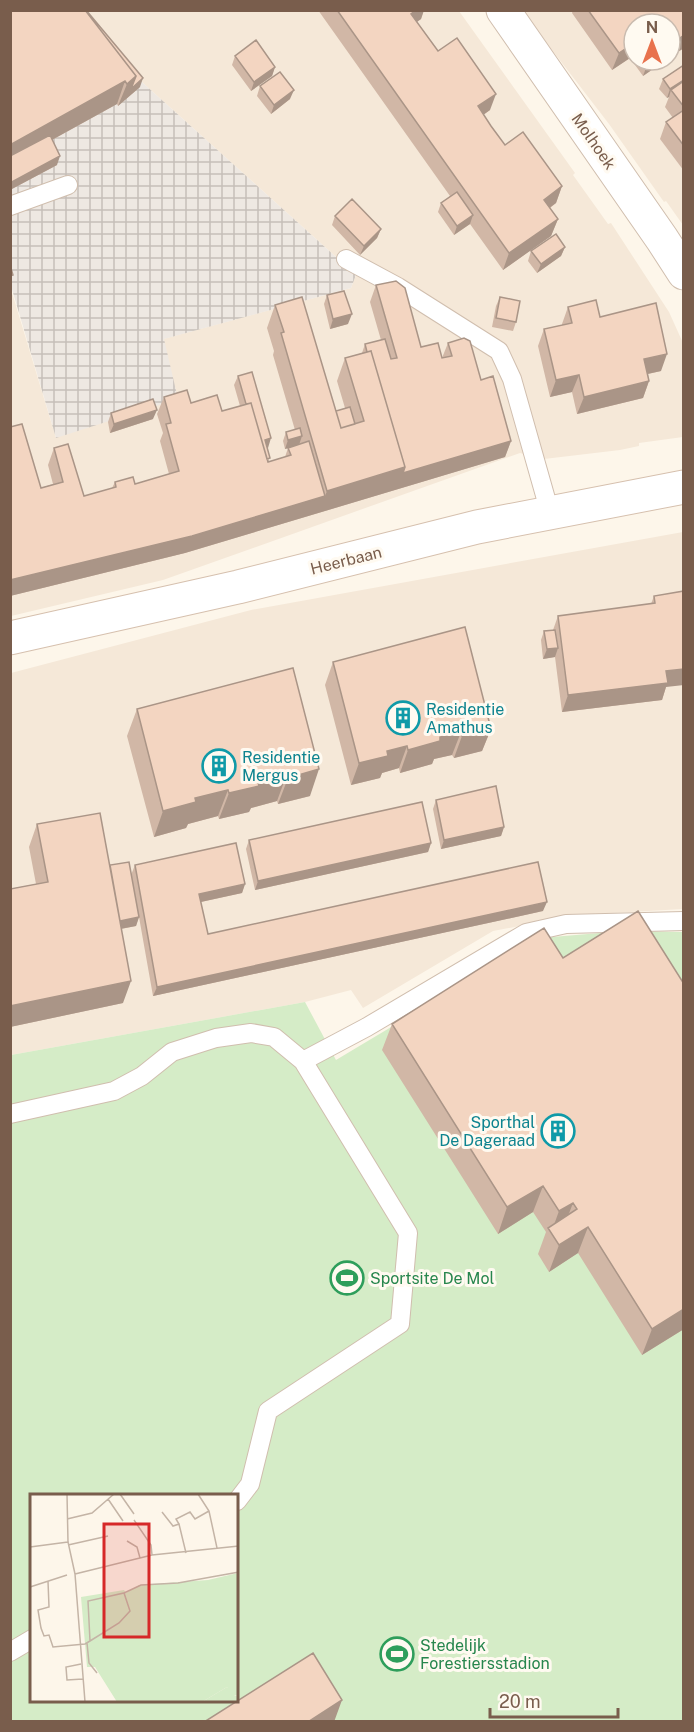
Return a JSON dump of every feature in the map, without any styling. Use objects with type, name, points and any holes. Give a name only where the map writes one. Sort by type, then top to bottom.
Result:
[{"type":"street","name":"Molhoek","points":[[503,10],[684,273]]},
{"type":"street","name":"Heerbaan","points":[[10,638],[238,587],[477,527],[684,487]]},
{"type":"lane","points":[[10,206],[68,185]]},
{"type":"lane","points":[[346,259],[398,287],[498,351],[512,379],[550,513]]},
{"type":"lane","points":[[303,1061],[367,1027],[526,933],[566,924],[684,921]]},
{"type":"lane","points":[[10,1114],[114,1091],[142,1076],[172,1052],[216,1038],[251,1033],[274,1037],[303,1061],[408,1233],[400,1324],[268,1411],[250,1484],[238,1500]]},
{"type":"lane","points":[[10,1652],[30,1640]]},
{"type":"shaded area","points":[[10,11],[83,11],[143,83],[356,275],[351,288],[164,339],[178,399],[56,438],[11,286]]},
{"type":"shaded area","points":[[83,11],[459,11],[575,173],[573,175],[608,224],[611,223],[669,312],[683,343],[683,437],[639,443],[639,446],[620,450],[544,459],[520,453],[163,580],[11,616],[10,286],[56,438],[163,339],[351,288],[356,275],[143,83]]},
{"type":"shaded area","points":[[522,11],[683,11],[683,225],[666,201],[664,202],[609,124]]},
{"type":"shaded area","points":[[683,532],[683,909],[578,915],[493,931],[363,1008],[351,990],[305,1002],[11,1055],[11,673],[251,610]]},
{"type":"green space","name":"Sportsite De Mol","points":[[624,931],[683,932],[683,1721],[11,1722],[11,1055],[305,1002],[336,1060],[540,938]]},
{"type":"building","points":[[10,10],[85,10],[136,76],[127,84],[125,81],[10,145]]},
{"type":"building","points":[[85,10],[143,78],[131,89],[136,76]]},
{"type":"building","points":[[337,10],[416,10],[411,14],[438,51],[457,38],[496,94],[478,106],[491,126],[505,145],[523,132],[562,186],[544,200],[558,219],[509,253]]},
{"type":"building","points":[[588,10],[684,10],[684,35],[682,36],[682,12],[622,12],[622,51],[619,53]]},
{"type":"building","points":[[256,40],[275,67],[254,82],[235,56]]},
{"type":"building","points":[[684,65],[684,80],[670,89],[663,79],[674,72],[682,72]]},
{"type":"building","points":[[280,72],[294,90],[274,105],[260,86]]},
{"type":"building","points":[[684,81],[684,107],[671,90]]},
{"type":"building","points":[[684,110],[684,146],[666,122]]},
{"type":"building","points":[[50,135],[60,156],[10,183],[10,156]]},
{"type":"building","points":[[457,192],[473,215],[457,226],[441,203]]},
{"type":"building","points":[[352,199],[381,229],[364,246],[335,216]]},
{"type":"building","points":[[556,234],[565,247],[541,264],[531,251]]},
{"type":"building","points":[[396,281],[405,288],[421,347],[438,343],[442,358],[452,356],[448,343],[464,338],[470,341],[481,380],[493,376],[511,441],[403,473],[405,467],[371,351],[367,352],[365,344],[385,339],[391,359],[397,358],[376,285]]},
{"type":"building","points":[[344,291],[352,314],[333,319],[327,295]]},
{"type":"building","points":[[302,297],[341,428],[364,421],[345,358],[371,351],[405,467],[327,491],[275,305]]},
{"type":"building","points":[[500,297],[520,301],[516,322],[496,318]]},
{"type":"building","points":[[596,300],[600,317],[656,303],[667,354],[644,359],[649,381],[584,397],[579,375],[556,380],[544,329],[572,323],[568,307]]},
{"type":"building","points":[[252,372],[271,438],[265,440],[270,458],[267,459],[251,403],[246,404],[238,376]]},
{"type":"building","points":[[187,390],[191,403],[217,395],[222,411],[251,403],[268,462],[291,455],[288,448],[309,441],[325,496],[192,536],[10,580],[10,427],[22,424],[41,488],[63,482],[54,448],[68,444],[84,496],[116,487],[115,482],[133,477],[135,484],[179,471],[166,424],[171,423],[164,397]]},
{"type":"building","points":[[153,399],[157,410],[114,424],[111,413]]},
{"type":"building","points":[[350,407],[355,424],[341,428],[336,411]]},
{"type":"building","points":[[300,428],[302,436],[288,440],[286,432]]},
{"type":"building","points":[[684,591],[684,669],[666,671],[668,683],[568,695],[558,616],[655,603],[654,596]]},
{"type":"building","name":"Residentie Amathus","points":[[465,627],[491,729],[462,736],[461,732],[440,737],[440,741],[408,750],[407,746],[387,751],[388,756],[359,763],[333,662]]},
{"type":"building","points":[[555,630],[558,648],[547,649],[544,631]]},
{"type":"building","name":"Residentie Mergus","points":[[293,668],[319,769],[288,778],[287,774],[258,782],[259,786],[195,798],[196,802],[163,811],[137,709]]},
{"type":"building","points":[[496,786],[504,827],[444,840],[436,800]]},
{"type":"building","points":[[422,802],[431,843],[258,881],[249,840]]},
{"type":"building","points":[[100,813],[131,981],[10,1006],[10,889],[48,882],[37,824]]},
{"type":"building","points":[[236,843],[245,884],[199,894],[208,934],[538,862],[547,902],[157,987],[135,865]]},
{"type":"building","points":[[129,862],[139,917],[120,921],[110,865]]},
{"type":"building","name":"Sporthal De Dageraad","points":[[638,911],[684,984],[684,1309],[652,1329],[588,1227],[559,1245],[548,1228],[577,1209],[573,1203],[559,1211],[543,1186],[507,1207],[392,1024],[544,928],[563,958]]},
{"type":"building","points":[[313,1653],[342,1700],[308,1722],[204,1722]]},
{"type":"place","name":"Residentie Amathus","points":[[403,718]]},
{"type":"place","name":"Residentie Mergus","points":[[219,766]]},
{"type":"place","name":"Sporthal De Dageraad","points":[[558,1131]]},
{"type":"place","name":"Sportsite De Mol","points":[[347,1278]]},
{"type":"place","name":"Stedelijk Forestiersstadion","points":[[397,1654]]}]
